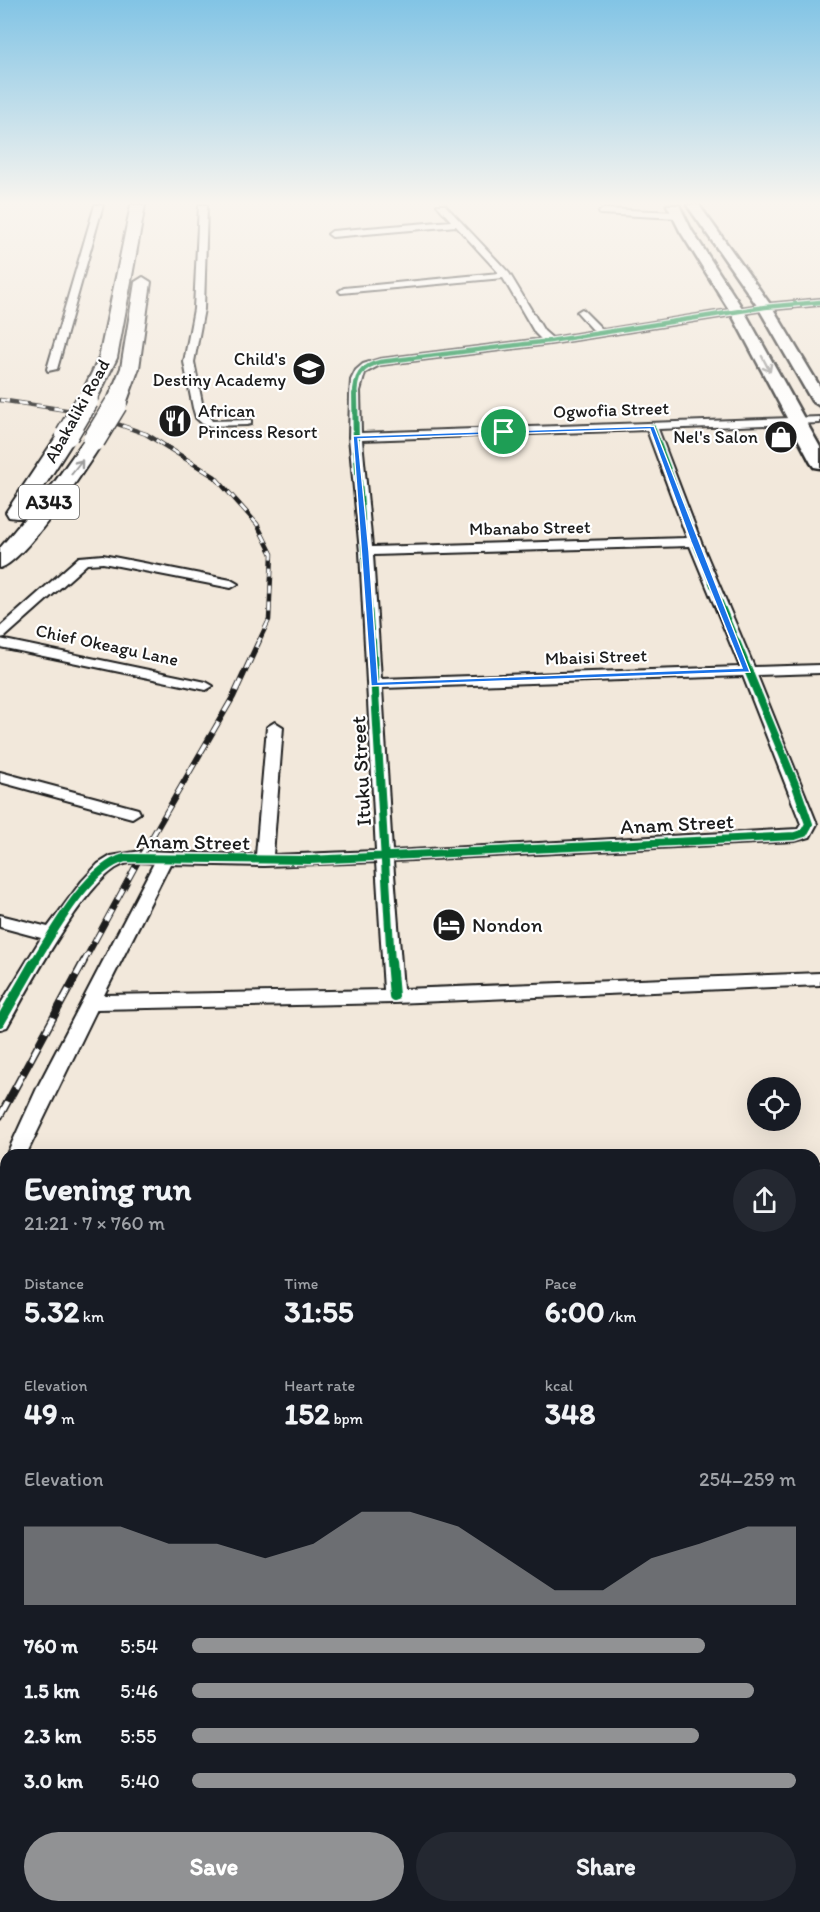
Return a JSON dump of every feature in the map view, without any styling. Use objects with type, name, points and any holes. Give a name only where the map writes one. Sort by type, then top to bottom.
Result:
[{"type":"highway","name":"Abakaliki Road","points":[[0,535],[68,435],[87,401],[108,358],[121,294]]},
{"type":"highway","name":"Abakaliki Road","points":[[0,561],[81,462],[116,404],[130,368],[142,294]]},
{"type":"main road","points":[[727,294],[820,463]]},
{"type":"main road","points":[[756,294],[820,401]]},
{"type":"street","points":[[52,369],[73,294]]},
{"type":"street","points":[[200,294],[189,362],[198,408],[202,418],[208,424],[247,422]]},
{"type":"street","points":[[517,294],[540,333],[550,341],[737,311],[820,302]]},
{"type":"street","points":[[582,312],[600,332]]},
{"type":"street","name":"Ituku Street","points":[[394,996],[383,855],[380,752],[366,551],[355,437],[358,374],[365,367],[388,360],[550,341]]},
{"type":"street","name":"Ogwofia Street","points":[[355,437],[820,420]]},
{"type":"street","name":"Anam Street","points":[[51,934],[90,883],[115,860],[141,856],[264,861],[795,836],[804,833],[809,824],[797,789],[695,542],[652,427]]},
{"type":"street","name":"Mbanabo Street","points":[[366,551],[695,542]]},
{"type":"street","points":[[0,634],[84,560],[103,560],[231,584]]},
{"type":"street","name":"Chief Okeagu Lane","points":[[0,643],[206,686]]},
{"type":"street","name":"Mbaisi Street","points":[[374,684],[820,669]]},
{"type":"street","points":[[264,861],[275,727]]},
{"type":"street","points":[[0,777],[132,813]]},
{"type":"street","points":[[19,1149],[48,1086],[165,858]]},
{"type":"street","points":[[0,921],[51,934],[0,1022]]},
{"type":"street","points":[[92,1002],[394,996],[820,979]]},
{"type":"railway","points":[[0,400],[86,413],[146,434],[215,477],[257,524],[272,554],[269,620],[258,643]]},
{"type":"railway","points":[[83,963],[141,856],[233,697],[259,641]]},
{"type":"railway","points":[[0,1116],[84,961]]},
{"type":"cycle path","points":[[394,996],[370,608],[356,444],[355,391],[360,372],[371,364],[389,360],[550,341],[765,307],[820,302]]},
{"type":"cycle path","points":[[0,1022],[36,959],[71,907],[104,868],[125,858],[310,860],[795,836],[804,833],[809,824],[797,789],[695,542],[652,427]]},
{"type":"place","name":"Child's Destiny Academy","points":[[309,369]]},
{"type":"place","name":"African Princess Resort","points":[[175,421]]},
{"type":"place","name":"Nel's Salon","points":[[781,437]]},
{"type":"place","name":"Nondon","points":[[449,925]]},
{"type":"route","points":[[652,427],[747,671],[374,684],[366,551],[355,437],[504,432],[652,427]]}]
